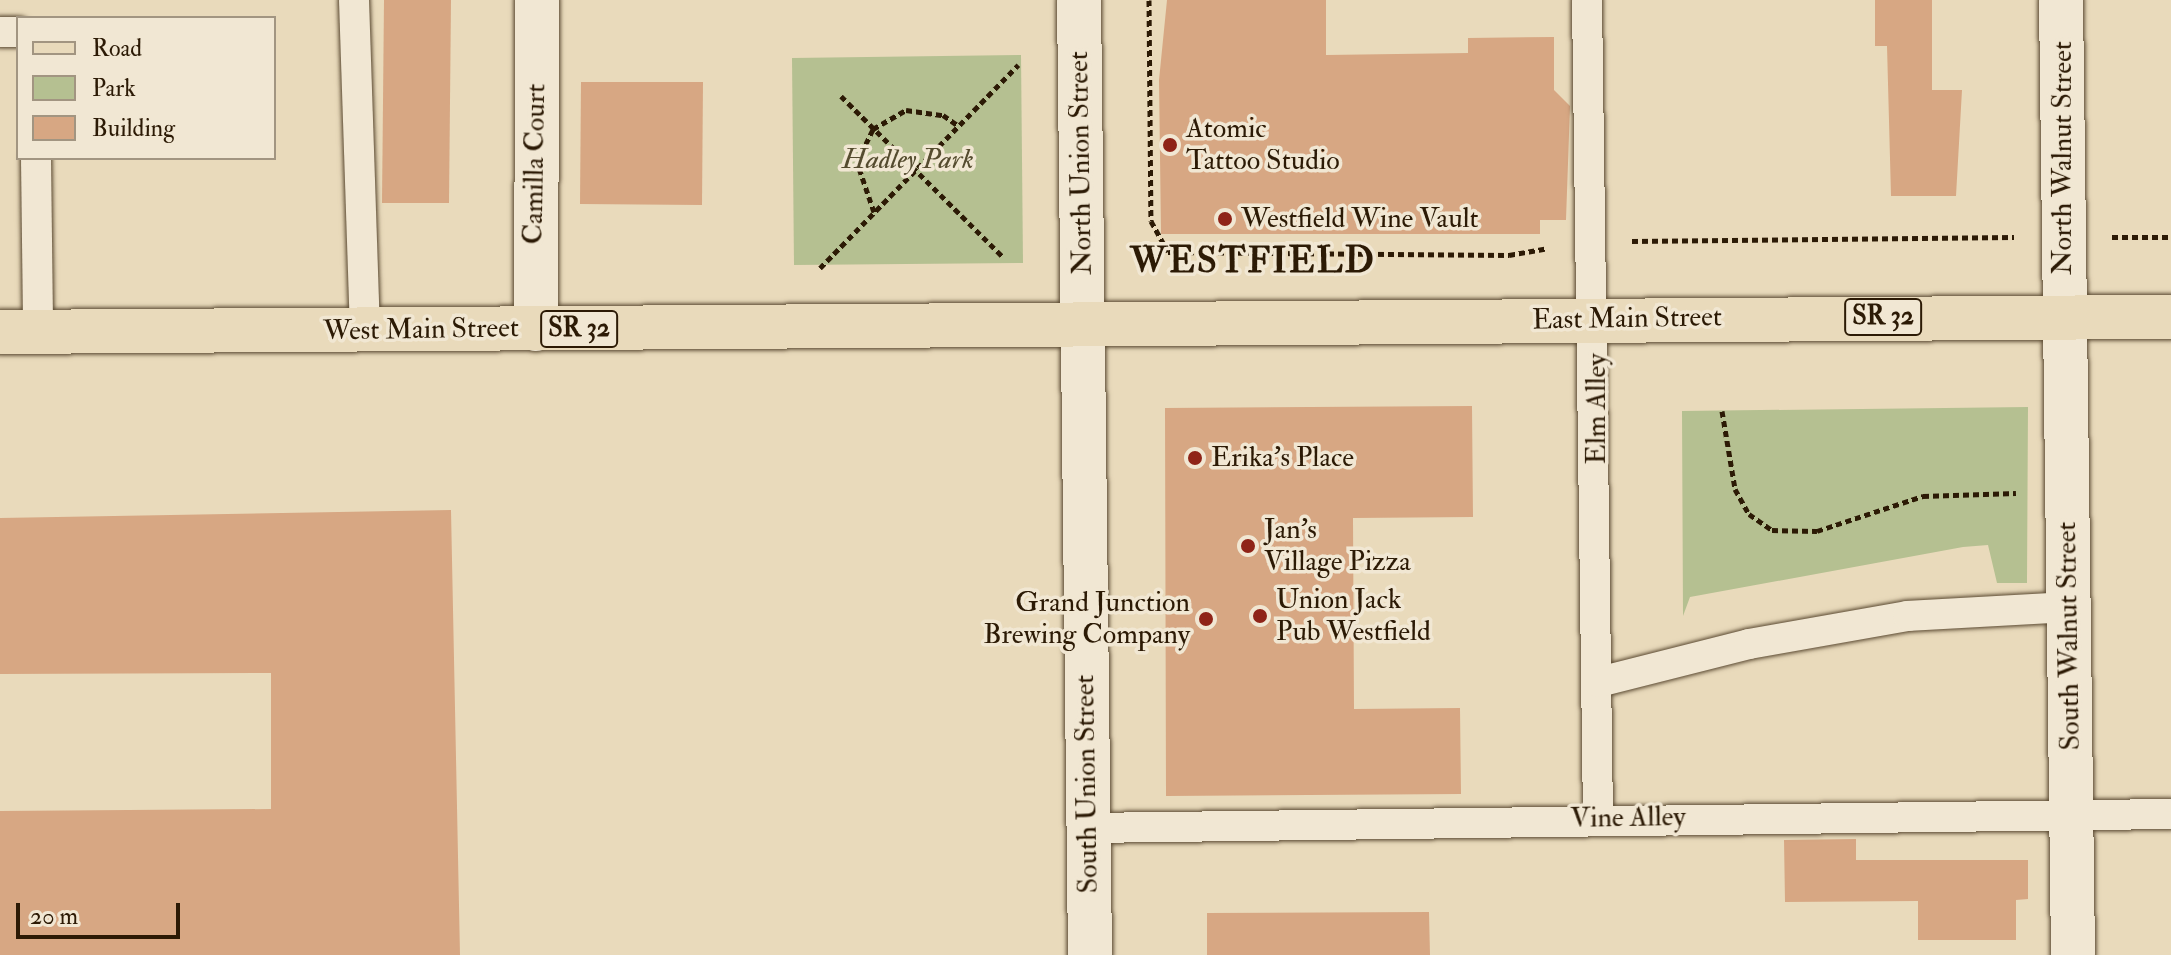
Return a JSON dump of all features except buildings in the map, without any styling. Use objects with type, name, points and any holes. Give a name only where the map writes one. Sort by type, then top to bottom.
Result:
[{"type":"main road","name":"East Main Street","points":[[1082,325],[1596,318],[2171,317]]},
{"type":"main road","name":"West Main Street","points":[[19,332],[1082,325]]},
{"type":"street","name":"Camilla Court","points":[[536,329],[537,0]]},
{"type":"street","name":"North Union Street","points":[[1079,0],[1082,325]]},
{"type":"street","name":"North Walnut Street","points":[[2061,0],[2064,316]]},
{"type":"street","name":"South Walnut Street","points":[[2064,316],[2073,955]]},
{"type":"street","name":"South Union Street","points":[[1082,325],[1090,955]]},
{"type":"lane","points":[[354,0],[365,331]]},
{"type":"lane","name":"Elm Alley","points":[[1587,0],[1596,318],[1598,818]]},
{"type":"lane","points":[[19,332],[36,160]]},
{"type":"lane","points":[[1599,682],[1749,644],[1908,616],[2068,607]]},
{"type":"lane","name":"Vine Alley","points":[[1086,828],[1598,818],[2171,814]]},
{"type":"path","points":[[1149,0],[1151,221],[1168,252],[1509,255],[1594,242],[2171,237]]},
{"type":"path","points":[[820,268],[1018,65]]},
{"type":"path","points":[[841,96],[1003,257]]},
{"type":"path","points":[[874,212],[857,162],[873,129],[906,110],[943,115],[959,126]]},
{"type":"path","points":[[1722,411],[1735,489],[1749,514],[1772,530],[1817,531],[1923,496],[2033,493]]},
{"type":"green space","name":"Hadley Park","points":[[1021,55],[1023,263],[794,265],[792,58]]},
{"type":"green space","points":[[2028,407],[2027,583],[1997,583],[1988,545],[1963,547],[1690,597],[1683,616],[1682,411]]},
{"type":"place","name":"Atomic Tattoo Studio","points":[[1170,145]]},
{"type":"place","name":"Westfield Wine Vault","points":[[1225,219]]},
{"type":"place","name":"Erika's Place","points":[[1195,458]]},
{"type":"place","name":"Jan's Village Pizza","points":[[1248,546]]},
{"type":"place","name":"Union Jack Pub Westfield","points":[[1260,616]]},
{"type":"place","name":"Grand Junction Brewing Company","points":[[1206,619]]},
{"type":"district","name":"WESTFIELD","points":[[1253,261]]}]
